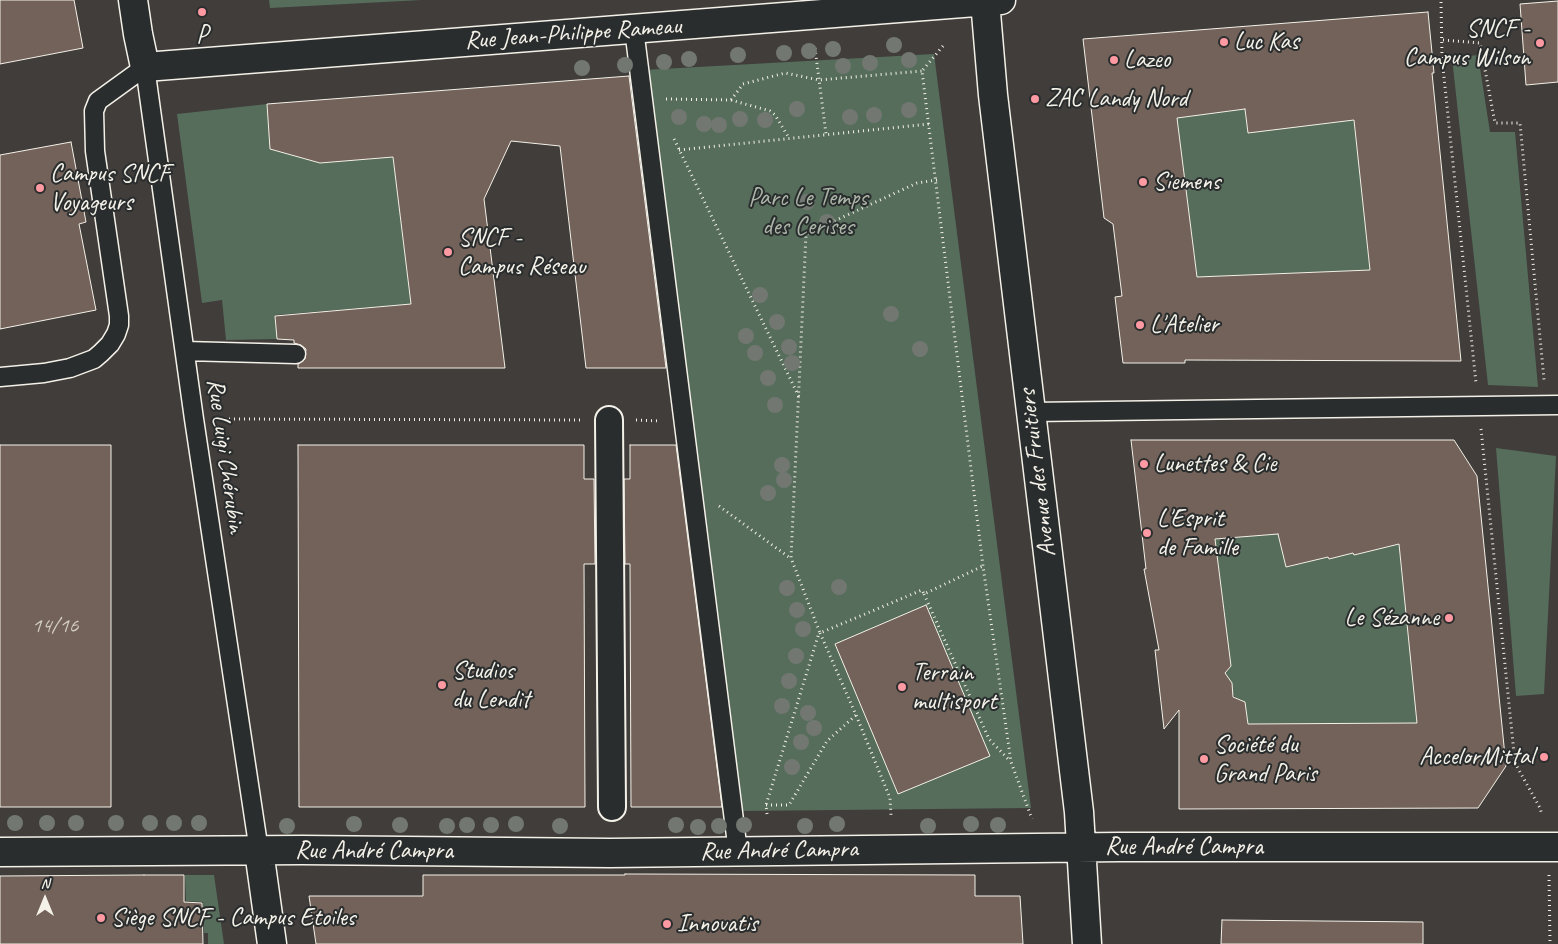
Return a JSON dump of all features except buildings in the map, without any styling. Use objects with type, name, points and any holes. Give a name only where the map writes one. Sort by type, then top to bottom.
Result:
[{"type":"street","points":[[133,0],[145,67]]},
{"type":"street","name":"Rue Jean-Philippe Rameau","points":[[145,67],[993,1]]},
{"type":"street","name":"Avenue des Fruitiers","points":[[993,1],[993,94],[1079,812],[1087,944]]},
{"type":"street","points":[[609,420],[612,807]]},
{"type":"street","name":"Rue André Campra","points":[[0,852],[738,852],[1081,848],[1553,847]]},
{"type":"street","points":[[259,851],[272,944]]},
{"type":"lane","points":[[634,29],[738,852]]},
{"type":"lane","name":"Rue Luigi Chérubin","points":[[145,67],[194,419],[259,851]]},
{"type":"lane","points":[[0,377],[44,373],[70,368],[101,353],[116,334],[119,316],[95,151],[94,111],[98,101],[145,67]]},
{"type":"lane","points":[[185,351],[296,354]]},
{"type":"lane","points":[[1031,412],[1552,405]]},
{"type":"path","points":[[1442,40],[1480,43],[1494,123],[1520,123],[1552,405]]},
{"type":"path","points":[[731,100],[743,84],[785,73],[819,80],[922,71],[943,46]]},
{"type":"path","points":[[815,48],[826,134]]},
{"type":"path","points":[[922,71],[937,180],[983,566],[1011,762],[1034,823]]},
{"type":"path","points":[[665,99],[731,100],[770,111],[775,115],[789,138]]},
{"type":"path","points":[[799,398],[679,150],[929,124]]},
{"type":"path","points":[[891,815],[890,798],[856,714],[820,633],[791,558],[806,234],[917,183],[937,180]]},
{"type":"path","points":[[194,419],[683,421]]},
{"type":"path","points":[[692,486],[791,558]]},
{"type":"path","points":[[924,594],[983,566]]},
{"type":"path","points":[[767,814],[766,804],[820,633],[922,590],[989,739],[1011,762]]},
{"type":"path","points":[[766,804],[789,804],[827,741],[856,714]]},
{"type":"path","points":[[1550,944],[1553,847]]},
{"type":"shaded area","points":[[0,0],[1558,0],[1558,944],[0,944]]},
{"type":"green space","points":[[269,0],[422,0],[270,8]]},
{"type":"green space","name":"Parc Le Temps des Cerises","points":[[934,54],[1031,808],[741,811],[643,70]]},
{"type":"green space","points":[[1478,55],[1490,132],[1515,132],[1538,387],[1488,385],[1452,58]]},
{"type":"green space","points":[[1351,96],[1357,149],[1365,167],[1359,168],[1370,270],[1197,277],[1177,118],[1245,109],[1248,133]]},
{"type":"green space","points":[[267,104],[271,149],[320,163],[393,157],[411,304],[275,315],[277,339],[226,340],[222,300],[202,303],[177,114]]},
{"type":"green space","points":[[1496,448],[1556,456],[1544,694],[1516,696]]},
{"type":"green space","points":[[1397,527],[1417,723],[1248,724],[1245,702],[1236,698],[1220,679],[1231,666],[1215,539],[1299,532],[1300,538],[1280,543],[1287,567],[1328,557],[1329,559]]},
{"type":"green space","points":[[185,875],[214,875],[224,944],[208,944],[208,933],[204,933],[203,902],[186,901]]},
{"type":"place","name":"P","points":[[202,12]]},
{"type":"place","name":"Luc Kas","points":[[1224,42]]},
{"type":"place","name":"SNCF - Campus Wilson","points":[[1540,43]]},
{"type":"place","name":"Lazeo","points":[[1114,60]]},
{"type":"place","name":"ZAC Landy Nord","points":[[1035,99]]},
{"type":"place","name":"Siemens","points":[[1143,182]]},
{"type":"place","name":"Campus SNCF Voyageurs","points":[[40,188]]},
{"type":"place","name":"SNCF - Campus Réseau","points":[[448,252]]},
{"type":"place","name":"L'Atelier","points":[[1140,325]]},
{"type":"place","name":"Lunettes & Cie","points":[[1144,464]]},
{"type":"place","name":"L'Esprit de Famille","points":[[1147,533]]},
{"type":"place","name":"Le Sézanne","points":[[1449,618]]},
{"type":"place","name":"Studios du Lendit","points":[[442,685]]},
{"type":"place","name":"Terrain multisport","points":[[902,687]]},
{"type":"place","name":"AccelorMittal","points":[[1544,757]]},
{"type":"place","name":"Société du Grand Paris","points":[[1204,759]]},
{"type":"place","name":"Siège SNCF - Campus Etoiles","points":[[101,918]]},
{"type":"place","name":"Innovatis","points":[[667,924]]}]
